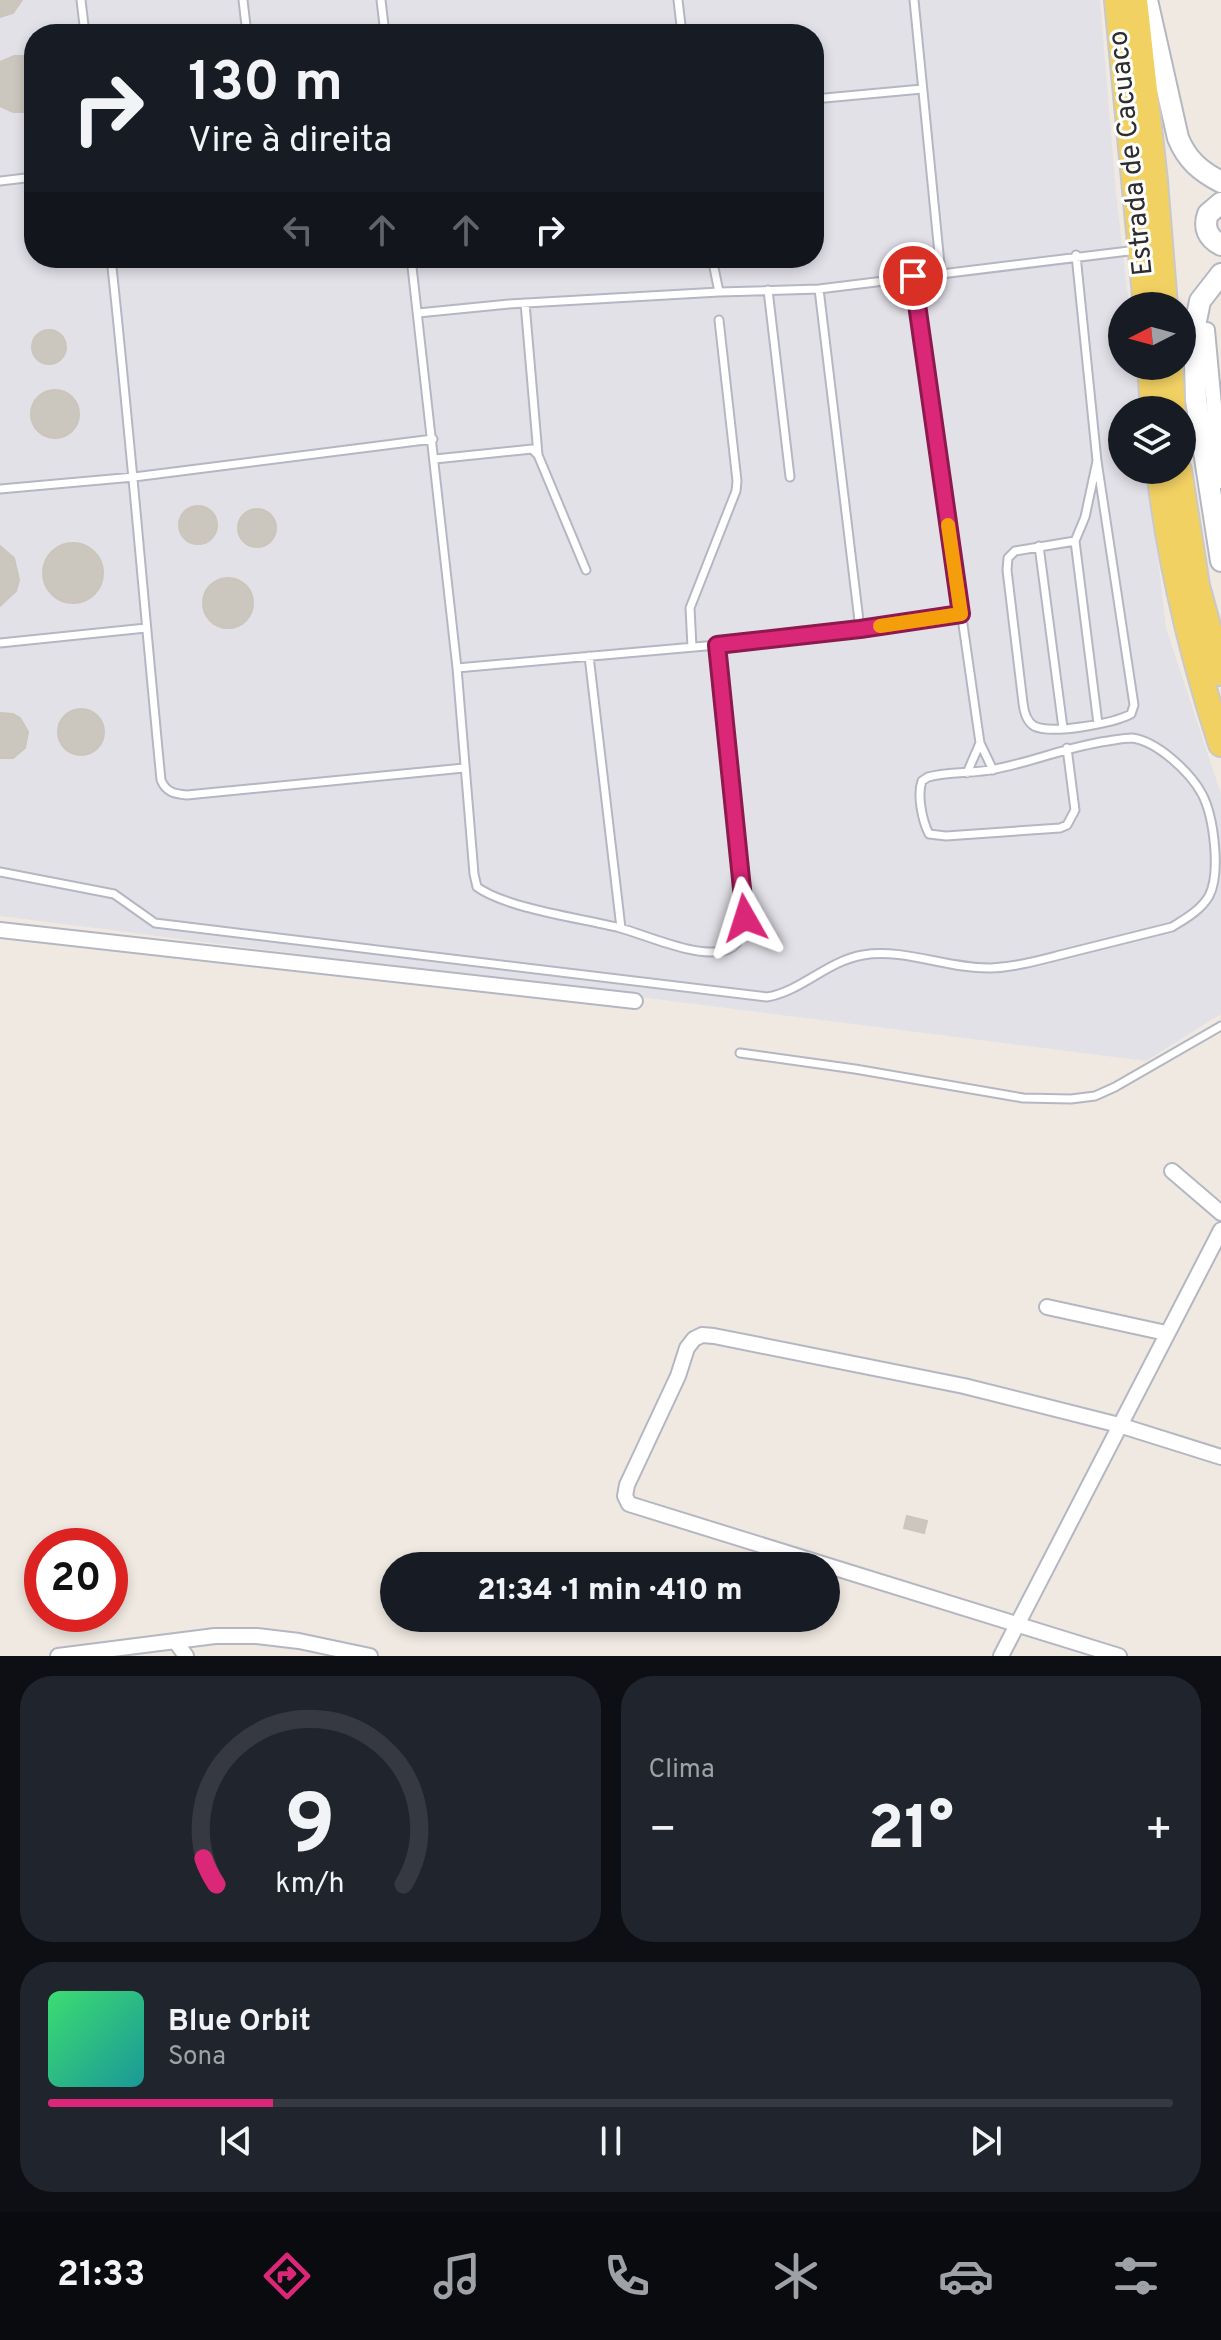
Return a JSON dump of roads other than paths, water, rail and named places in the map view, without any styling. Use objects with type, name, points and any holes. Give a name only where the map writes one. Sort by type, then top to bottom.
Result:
[{"type":"main road","name":"Estrada de Cacuaco","points":[[1117,0],[1145,292]]},
{"type":"main road","name":"Estrada de Cacuaco","points":[[1135,0],[1164,292]]},
{"type":"main road","points":[[1147,0],[1178,138],[1185,154],[1196,167],[1221,182]]},
{"type":"main road","points":[[1221,203],[1208,214],[1206,228],[1211,239],[1221,245]]},
{"type":"main road","points":[[1221,274],[1200,301],[1194,331],[1196,400],[1221,561]]},
{"type":"main road","points":[[1161,484],[1175,575],[1197,666],[1221,744]]},
{"type":"main road","points":[[1181,484],[1197,586],[1221,673]]},
{"type":"street","points":[[1207,330],[1221,480]]},
{"type":"street","points":[[0,930],[635,1001]]},
{"type":"street","points":[[1172,1171],[1221,1213]]},
{"type":"street","points":[[1001,1656],[1221,1230]]},
{"type":"street","points":[[1047,1307],[1166,1333]]},
{"type":"street","points":[[1119,1656],[629,1504],[625,1496],[627,1485],[678,1376],[687,1348],[702,1335],[714,1336],[884,1368],[1119,1425],[1221,1457]]},
{"type":"street","points":[[58,1656],[215,1636],[257,1636],[370,1656]]},
{"type":"street","points":[[175,1641],[186,1656]]},
{"type":"lane","points":[[81,0],[84,24]]},
{"type":"lane","points":[[243,0],[246,24]]},
{"type":"lane","points":[[381,0],[384,24]]},
{"type":"lane","points":[[678,0],[681,24]]},
{"type":"lane","points":[[914,0],[941,274]]},
{"type":"lane","points":[[824,98],[922,89]]},
{"type":"lane","points":[[0,181],[24,178]]},
{"type":"lane","points":[[418,313],[525,303],[819,289],[1143,249]]},
{"type":"lane","points":[[1075,541],[1015,551],[1008,558],[1023,703],[1029,721],[1036,727],[1063,728],[1122,719],[1131,714],[1134,705],[1097,461],[1076,255]]},
{"type":"lane","points":[[112,268],[161,780],[165,789],[187,795],[464,768]]},
{"type":"lane","points":[[412,268],[457,668],[477,887],[508,901],[689,948],[723,951],[736,945],[743,933],[745,918],[717,645]]},
{"type":"lane","points":[[714,268],[719,292]]},
{"type":"lane","points":[[913,276],[980,743],[993,770]]},
{"type":"lane","points":[[819,289],[860,629]]},
{"type":"lane","points":[[768,290],[790,477]]},
{"type":"lane","points":[[525,303],[538,455],[586,570]]},
{"type":"lane","points":[[692,647],[690,608],[736,491],[737,481],[719,320]]},
{"type":"lane","points":[[0,489],[134,477],[433,439]]},
{"type":"lane","points":[[435,459],[532,449],[538,455]]},
{"type":"lane","points":[[1097,461],[1085,517],[1075,541],[1098,724]]},
{"type":"lane","points":[[1039,546],[1063,728]]},
{"type":"lane","points":[[457,668],[717,645],[961,614]]},
{"type":"lane","points":[[0,643],[146,628]]},
{"type":"lane","points":[[589,656],[621,928]]},
{"type":"lane","points":[[0,872],[114,894],[155,923],[767,997],[789,991],[851,957],[885,954],[973,968],[1008,966],[1172,927],[1191,915],[1209,896],[1215,872],[1213,839],[1201,793],[1174,760],[1153,745],[1132,738],[1067,748],[993,770],[937,775],[922,781],[920,789],[925,827],[929,834],[936,837],[1067,825],[1075,810],[1067,748]]},
{"type":"lane","points":[[967,773],[980,743]]},
{"type":"lane","points":[[740,1053],[1023,1098],[1071,1099],[1095,1096],[1115,1087],[1221,1026]]}]
